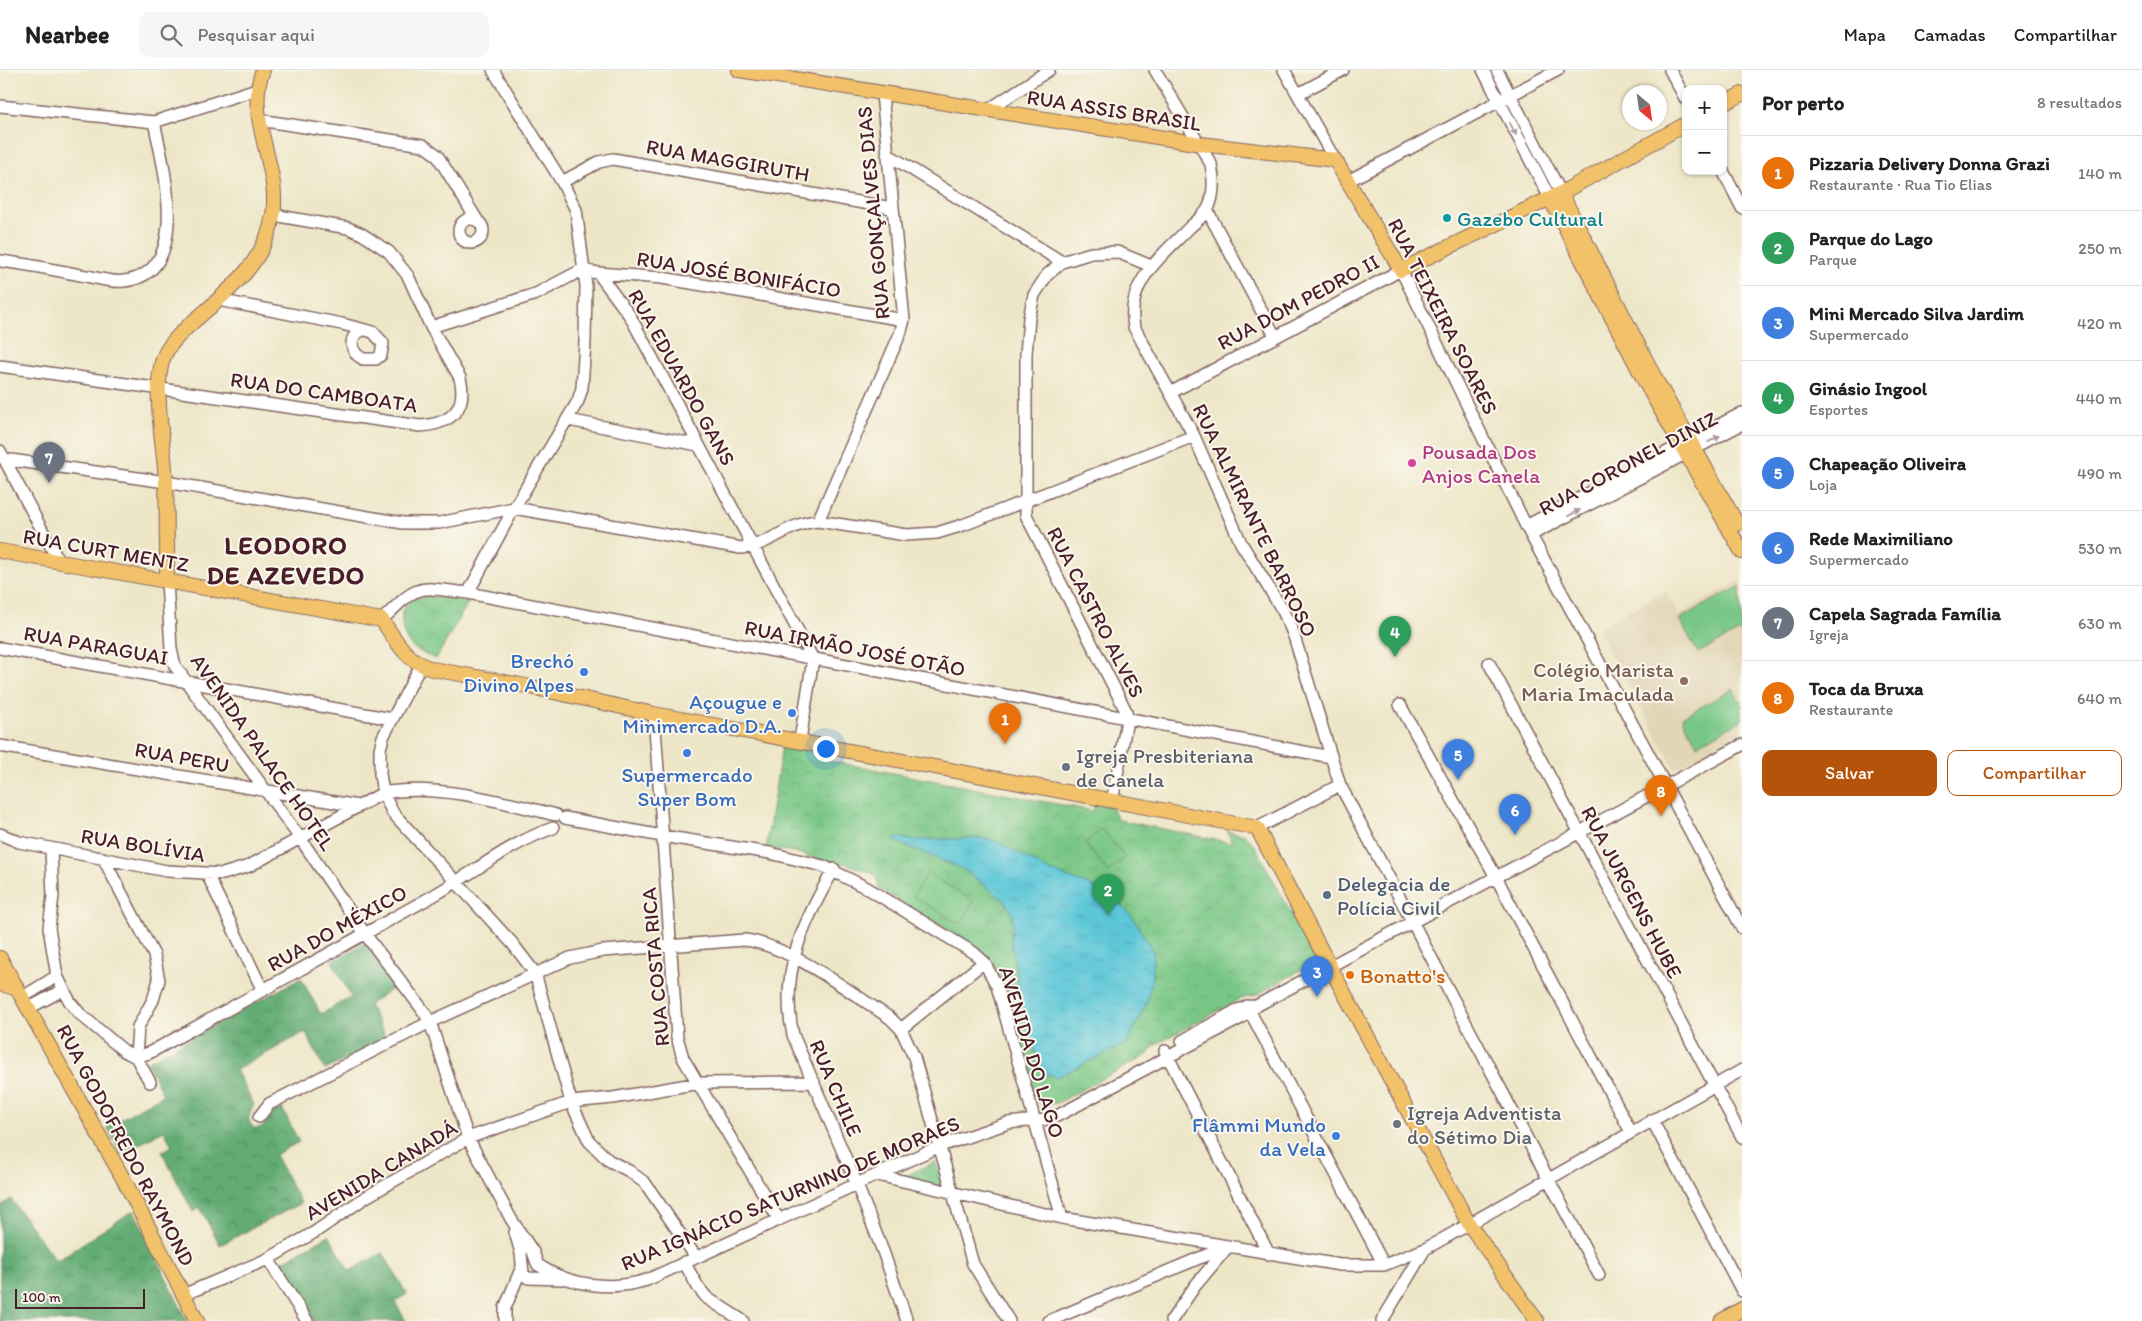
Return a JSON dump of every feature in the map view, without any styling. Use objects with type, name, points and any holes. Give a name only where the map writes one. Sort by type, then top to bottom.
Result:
[{"type":"main road","points":[[259,120],[257,89],[263,70]]},
{"type":"main road","name":"RUA ASSIS BRASIL","points":[[741,70],[1201,144],[1335,160]]},
{"type":"main road","points":[[1727,102],[1742,94]]},
{"type":"main road","name":"AVENIDA PALACE HOTEL","points":[[167,582],[166,482],[159,387],[166,352],[186,328],[218,300],[255,262],[262,250],[273,215],[274,199],[271,166],[259,120]]},
{"type":"main road","name":"RUA DOM PEDRO II","points":[[1401,270],[1556,195],[1682,126]]},
{"type":"main road","name":"RUA TEIXEIRA SOARES","points":[[1335,160],[1401,270]]},
{"type":"main road","points":[[1556,195],[1653,385],[1742,534]]},
{"type":"main road","points":[[1689,448],[1742,552]]},
{"type":"main road","name":"RUA CURT MENTZ","points":[[0,551],[382,620]]},
{"type":"main road","points":[[382,620],[402,651],[420,665],[654,714],[800,740],[1112,802],[1257,828],[1330,968],[1469,1224],[1537,1321]]},
{"type":"main road","name":"RUA GODOFREDO RAYMOND","points":[[0,958],[12,989],[125,1182],[197,1321]]},
{"type":"main road","points":[[1721,1321],[1742,1310]]},
{"type":"street","points":[[468,593],[514,508],[568,420],[582,388],[586,295],[576,210],[562,182],[493,70]]},
{"type":"street","points":[[988,110],[1049,70]]},
{"type":"street","name":"RUA ALMIRANTE BARROSO","points":[[1155,70],[1201,144],[1211,164],[1214,178],[1213,196],[1207,210],[1151,266],[1134,295],[1132,317],[1139,338],[1194,436],[1242,543],[1283,611],[1293,633],[1340,785],[1599,1275]]},
{"type":"street","name":"RUA TEIXEIRA SOARES","points":[[1284,70],[1335,160]]},
{"type":"street","points":[[1298,94],[1343,70]]},
{"type":"street","points":[[1482,70],[1499,102],[1556,195]]},
{"type":"street","points":[[1496,70],[1556,195]]},
{"type":"street","points":[[1348,181],[1558,70]]},
{"type":"street","points":[[1670,70],[1682,92]]},
{"type":"street","points":[[0,106],[154,122],[257,89]]},
{"type":"street","name":"RUA GONÇALVES DIAS","points":[[818,521],[900,334],[904,320],[882,94]]},
{"type":"street","points":[[259,120],[424,145],[437,155],[477,220]]},
{"type":"street","points":[[0,261],[124,281],[144,274],[154,266],[164,250],[168,207],[167,183],[154,122]]},
{"type":"street","points":[[887,154],[1062,262],[1091,253],[1117,252],[1151,266]]},
{"type":"street","name":"RUA MAGGIRUTH","points":[[562,182],[600,162],[613,158],[892,208]]},
{"type":"street","points":[[1725,175],[1742,208]]},
{"type":"street","points":[[1207,210],[1275,336]]},
{"type":"street","name":"RUA DO CAMBOATA","points":[[0,366],[159,387],[351,417],[430,426],[449,419],[458,407],[463,394],[460,378],[404,270],[389,252],[376,242],[348,228],[273,215]]},
{"type":"street","name":"RUA CASTRO ALVES","points":[[1062,262],[1040,284],[1034,295],[1029,318],[1026,516],[1118,695],[1127,720],[1112,802]]},
{"type":"street","points":[[432,326],[536,294],[582,270],[598,273]]},
{"type":"street","name":"RUA TEIXEIRA SOARES","points":[[1401,270],[1528,530],[1742,928]]},
{"type":"street","name":"RUA DOM PEDRO II","points":[[1170,393],[1401,270]]},
{"type":"street","name":"RUA JOSÉ BONIFÁCIO","points":[[598,273],[662,278],[904,320]]},
{"type":"street","name":"RUA EDUARDO GANS","points":[[598,273],[630,316],[814,659]]},
{"type":"street","points":[[218,300],[363,330],[372,332],[380,339],[383,349],[376,359],[370,361],[357,356],[352,350],[351,343],[354,336],[363,330]]},
{"type":"street","name":"RUA CORONEL DINIZ","points":[[1689,448],[1742,413]]},
{"type":"street","points":[[568,420],[698,445]]},
{"type":"street","name":"RUA CORONEL DINIZ","points":[[1528,530],[1689,448],[1742,424]]},
{"type":"street","points":[[2,455],[403,523],[439,523],[514,508],[732,547],[754,547],[795,525],[818,521],[920,535],[937,533],[963,525],[1194,436]]},
{"type":"street","points":[[2,455],[59,562]]},
{"type":"street","name":"AVENIDA PALACE HOTEL","points":[[167,582],[171,649],[175,666],[266,790],[365,934],[430,1022],[468,1138],[511,1219],[533,1252],[538,1264]]},
{"type":"street","name":"RUA IRMÃO JOSÉ OTÃO","points":[[382,620],[402,599],[418,588],[468,593],[1127,720],[1331,757]]},
{"type":"street","name":"RUA PARAGUAI","points":[[0,648],[183,679],[392,719]]},
{"type":"street","points":[[800,740],[814,659]]},
{"type":"street","name":"RUA JURGENS HUBE","points":[[1489,663],[1742,1137]]},
{"type":"street","points":[[420,665],[392,719],[380,749],[380,774],[383,793],[402,824],[512,943],[535,973],[572,1102],[589,1141],[608,1160],[645,1183],[696,1257]]},
{"type":"street","points":[[1400,705],[1496,877],[1631,1132]]},
{"type":"street","name":"RUA COSTA RICA","points":[[654,714],[677,1036],[683,1058],[779,1220]]},
{"type":"street","name":"RUA IGNÁCIO SATURNINO DE MORAES","points":[[532,1278],[566,1279],[619,1287],[647,1280],[940,1146],[995,1127],[1032,1120],[1124,1077],[1742,745]]},
{"type":"street","name":"RUA PERU","points":[[0,746],[358,806]]},
{"type":"street","points":[[1257,828],[1340,785]]},
{"type":"street","name":"AVENIDA DO LAGO","points":[[383,793],[407,789],[430,790],[553,820],[588,821],[662,836],[778,854],[834,869],[974,953],[984,962],[997,986],[1032,1120],[1062,1218]]},
{"type":"street","name":"RUA BOLÍVIA","points":[[0,834],[19,842],[167,871],[223,874],[249,866],[383,793]]},
{"type":"street","name":"RUA DO MÉXICO","points":[[136,1057],[149,1053],[263,991],[457,882],[531,836],[553,820]]},
{"type":"street","points":[[51,849],[53,896],[49,928],[57,976],[63,990],[80,1014],[124,1050],[136,1057],[150,1082]]},
{"type":"street","points":[[103,858],[154,955],[158,968],[159,980],[156,990],[138,1027],[136,1057]]},
{"type":"street","name":"RUA CHILE","points":[[834,869],[804,924],[794,957],[789,984],[790,1022],[793,1035],[857,1185],[884,1254],[907,1321]]},
{"type":"street","points":[[207,874],[263,991]]},
{"type":"street","points":[[259,1117],[269,1104],[430,1022],[570,958],[586,954],[744,940],[765,943],[794,957],[890,1018],[901,1029],[914,1057],[954,1192],[972,1264],[1009,1321]]},
{"type":"street","points":[[901,1029],[984,962]]},
{"type":"street","points":[[12,989],[57,976]]},
{"type":"street","points":[[12,989],[63,990]]},
{"type":"street","points":[[1252,1008],[1384,1265]]},
{"type":"street","points":[[1167,1054],[1269,1254]]},
{"type":"street","points":[[877,1175],[1062,1218],[1340,1265],[1384,1265],[1425,1249],[1742,1070]]},
{"type":"street","name":"AVENIDA CANADÁ","points":[[183,1295],[268,1259],[315,1232],[382,1187],[468,1138],[572,1102],[612,1098],[699,1083],[814,1082]]},
{"type":"street","points":[[1652,1120],[1742,1292]]},
{"type":"street","name":"AVENIDA PALACE HOTEL","points":[[511,1219],[520,1244],[522,1267]]},
{"type":"street","points":[[1049,1321],[1228,1246]]},
{"type":"street","points":[[1171,1321],[1195,1286],[1228,1246]]},
{"type":"street","points":[[1382,1321],[1425,1249]]},
{"type":"street","points":[[268,1259],[307,1321]]},
{"type":"street","points":[[505,1321],[505,1308],[508,1299],[522,1267],[529,1260],[538,1264],[538,1273],[508,1299]]},
{"type":"street","points":[[684,1262],[698,1287],[707,1298],[743,1321]]},
{"type":"street","name":"RUA IGNÁCIO SATURNINO DE MORAES","points":[[538,1264],[566,1279]]},
{"type":"street","points":[[522,1267],[523,1274],[532,1278]]},
{"type":"shaded area","name":"Colégio Marista Maria Imaculada","points":[[1742,579],[1742,733],[1675,769],[1597,628],[1666,591],[1679,615]]},
{"type":"green space","points":[[1740,586],[1742,630],[1698,653],[1679,619]]},
{"type":"green space","points":[[426,596],[469,601],[436,659],[413,647],[408,642],[403,629],[402,610],[412,600]]},
{"type":"green space","points":[[1733,689],[1742,705],[1742,720],[1697,745],[1682,717]]},
{"type":"green space","points":[[782,746],[825,753],[829,761],[1094,811],[1094,803],[1112,807],[1118,820],[1232,843],[1227,831],[1245,835],[1255,846],[1317,961],[1256,995],[1240,999],[1155,1045],[1147,1055],[1057,1103],[1042,1105],[1034,1098],[995,969],[984,952],[879,889],[876,875],[844,863],[836,866],[795,852],[766,848]]},
{"type":"green space","points":[[1102,829],[1125,858],[1108,872],[1085,843]]},
{"type":"green space","points":[[928,873],[974,902],[960,924],[913,896]]},
{"type":"green space","points":[[365,943],[397,985],[369,1005],[387,1039],[325,1070],[305,1032],[236,1070],[254,1105],[249,1117],[254,1128],[263,1126],[271,1114],[282,1108],[299,1142],[275,1155],[301,1203],[220,1245],[200,1208],[193,1212],[162,1152],[172,1146],[164,1131],[121,1154],[107,1127],[163,1095],[147,1062],[301,978],[321,1014],[351,997],[332,961]]},
{"type":"green space","points":[[935,1162],[944,1187],[899,1179]]},
{"type":"green space","points":[[11,1199],[56,1261],[134,1210],[187,1321],[0,1321],[0,1207]]},
{"type":"green space","points":[[329,1235],[349,1271],[383,1253],[407,1294],[395,1302],[406,1321],[313,1321],[310,1309],[278,1264]]},
{"type":"water","points":[[895,837],[913,840],[981,838],[996,841],[1048,870],[1105,891],[1118,900],[1134,919],[1153,952],[1152,978],[1147,1002],[1127,1043],[1057,1077],[1043,1073],[1024,1020],[1011,941],[1013,923],[1011,911],[1004,900],[963,869],[899,843],[894,839]]},
{"type":"place","name":"Gazebo Cultural","points":[[1447,218]]},
{"type":"place","name":"Pousada Dos Anjos Canela","points":[[1412,463]]},
{"type":"place","name":"Capela Sagrada Família","points":[[49,483]]},
{"type":"place","name":"Ginásio Ingool","points":[[1395,657]]},
{"type":"place","name":"Brechó Divino Alpes","points":[[584,672]]},
{"type":"place","name":"Colégio Marista Maria Imaculada","points":[[1684,681]]},
{"type":"place","name":"Açougue e Minimercado D.A.","points":[[792,713]]},
{"type":"place","name":"Pizzaria Delivery Donna Grazi","points":[[1005,744]]},
{"type":"place","name":"Supermercado Super Bom","points":[[687,753]]},
{"type":"place","name":"Igreja Presbiteriana de Canela","points":[[1066,767]]},
{"type":"place","name":"Chapeação Oliveira","points":[[1458,780]]},
{"type":"place","name":"Toca da Bruxa","points":[[1661,816]]},
{"type":"place","name":"Rede Maximiliano","points":[[1515,835]]},
{"type":"place","name":"Delegacia de Polícia Civil","points":[[1327,895]]},
{"type":"place","name":"Parque do Lago","points":[[1108,915]]},
{"type":"place","name":"Bonatto's","points":[[1350,975]]},
{"type":"place","name":"Mini Mercado Silva Jardim","points":[[1317,997]]},
{"type":"place","name":"Igreja Adventista do Sétimo Dia","points":[[1397,1124]]},
{"type":"place","name":"Flâmmi Mundo da Vela","points":[[1336,1136]]},
{"type":"district","name":"LEODORO DE AZEVEDO","points":[[286,560]]}]
